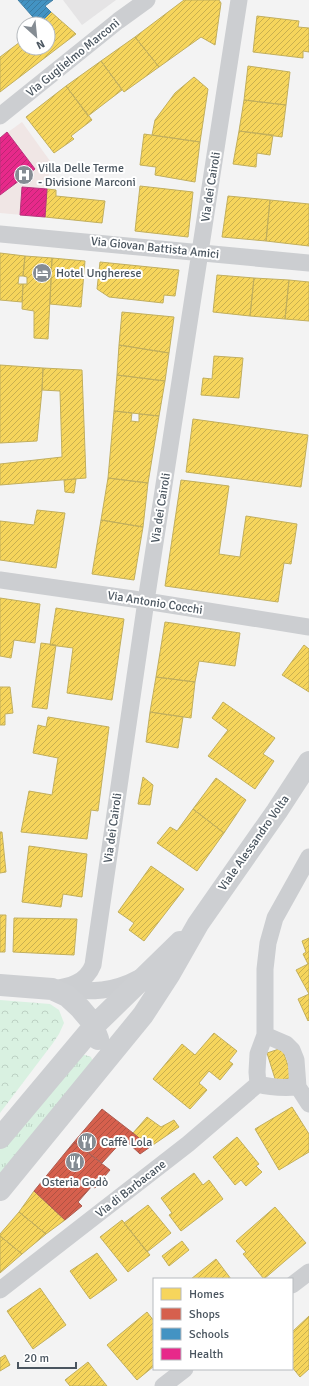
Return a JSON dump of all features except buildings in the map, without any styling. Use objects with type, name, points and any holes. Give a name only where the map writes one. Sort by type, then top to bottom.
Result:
[{"type":"main road","name":"Viale Alessandro Volta","points":[[158,976],[198,924],[277,811],[309,762]]},
{"type":"main road","points":[[0,1138],[94,1026],[158,976]]},
{"type":"main road","points":[[0,1190],[143,1015],[158,976]]},
{"type":"main road","points":[[0,985],[52,989],[67,996],[74,1002],[94,1026],[99,1046],[98,1070]]},
{"type":"street","name":"Via Guglielmo Marconi","points":[[0,116],[118,21],[147,0]]},
{"type":"street","name":"Via dei Cairoli","points":[[52,989],[67,987],[81,980],[87,976],[93,965],[146,601],[239,0]]},
{"type":"street","name":"Via Giovan Battista Amici","points":[[0,234],[309,263]]},
{"type":"street","name":"Via Antonio Cocchi","points":[[0,580],[309,627]]},
{"type":"street","points":[[298,1087],[270,1087],[258,1084],[257,1072],[258,1054],[265,1035],[265,969],[268,943],[275,918],[309,857]]},
{"type":"street","points":[[52,989],[88,992],[104,991],[128,983],[158,976]]},
{"type":"street","points":[[265,1035],[286,1044],[292,1050],[296,1060],[298,1087],[309,1104]]},
{"type":"street","name":"Via di Barbacane","points":[[0,1290],[188,1144],[258,1084]]},
{"type":"street","points":[[293,1284],[309,1272]]},
{"type":"street","points":[[163,1386],[184,1370]]},
{"type":"shaded area","points":[[63,0],[116,0],[82,25]]},
{"type":"shaded area","name":"Villa Delle Terme - Divisione Marconi","points":[[22,122],[50,161],[45,217],[0,213],[0,138]]},
{"type":"green space","points":[[0,1000],[50,1004],[59,1010],[64,1023],[53,1043],[0,1113]]},
{"type":"green space","points":[[81,1055],[91,1057],[93,1062],[0,1178],[0,1148]]},
{"type":"place","name":"Villa Delle Terme - Divisione Marconi","points":[[24,175]]},
{"type":"place","name":"Hotel Ungherese","points":[[42,273]]},
{"type":"place","name":"Caffè Lola","points":[[87,1142]]},
{"type":"place","name":"Osteria Godò","points":[[75,1162]]}]
